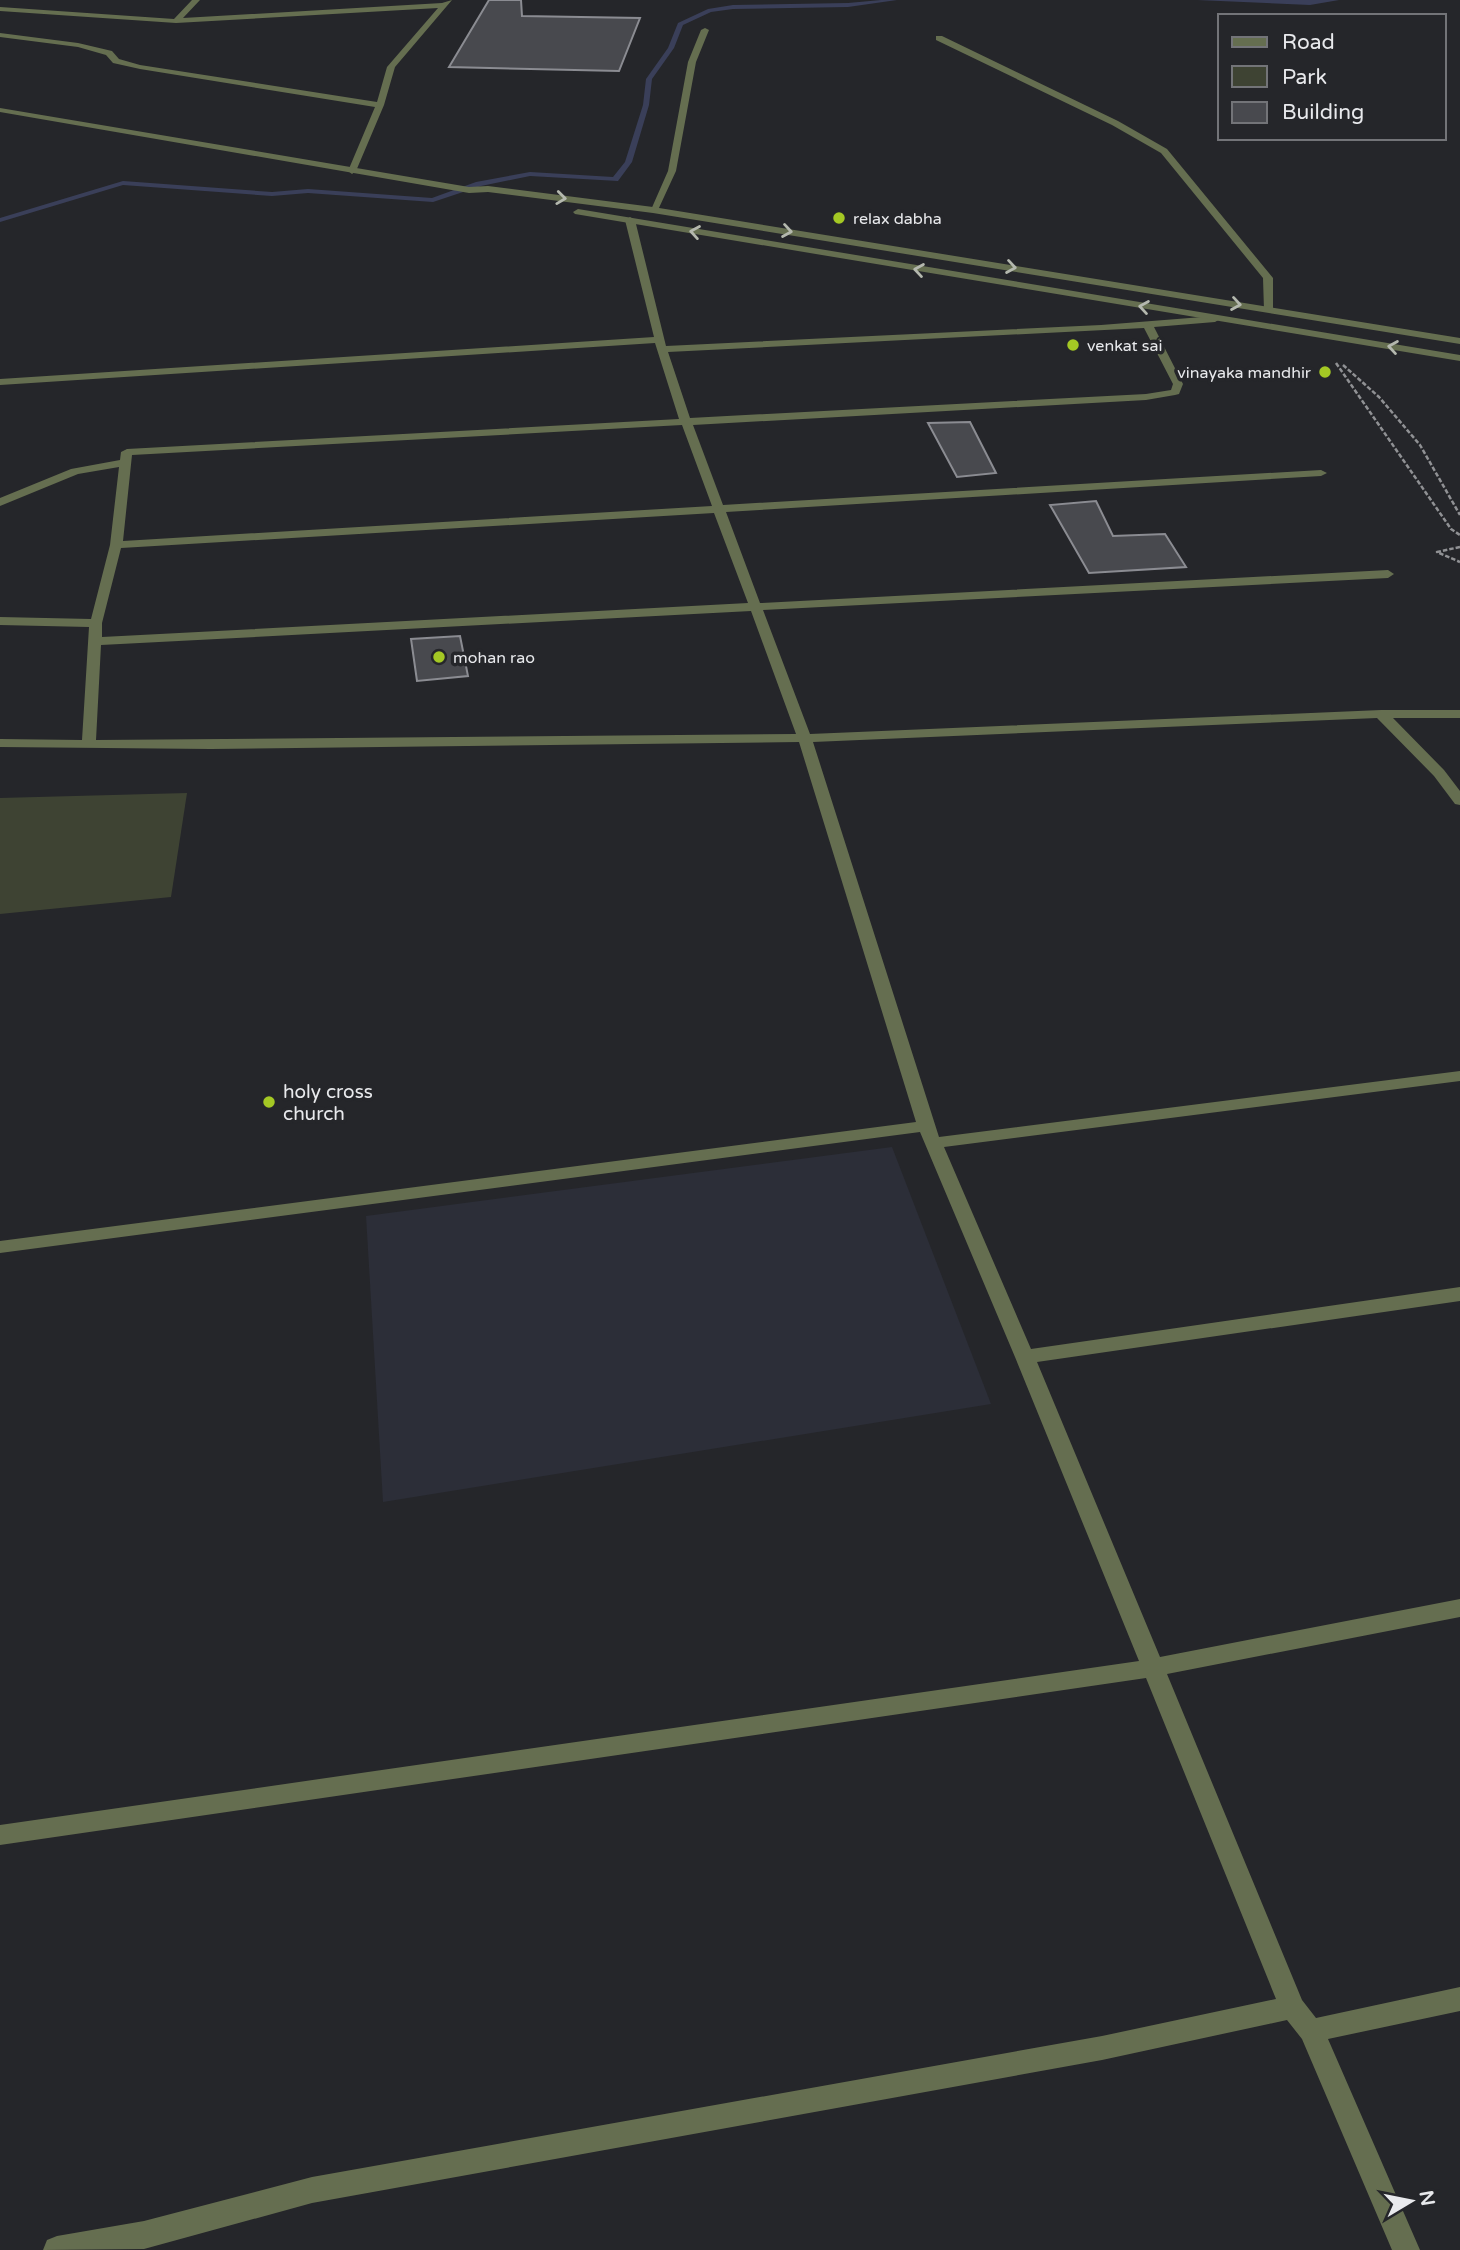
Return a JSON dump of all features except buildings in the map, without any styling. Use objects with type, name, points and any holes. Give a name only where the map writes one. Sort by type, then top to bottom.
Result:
[{"type":"street","points":[[46,12],[56,0]]},
{"type":"street","points":[[176,21],[196,0]]},
{"type":"street","points":[[316,0],[317,12]]},
{"type":"street","points":[[0,9],[176,21],[445,3]]},
{"type":"street","points":[[352,171],[380,105],[391,67],[445,3]]},
{"type":"street","points":[[653,209],[672,171],[692,62],[705,30]]},
{"type":"street","points":[[0,35],[78,45],[109,53],[116,61],[139,67],[380,105]]},
{"type":"street","points":[[939,38],[1115,123],[1164,151],[1268,278],[1269,310]]},
{"type":"street","points":[[0,110],[469,190],[488,189],[653,209],[1460,341]]},
{"type":"street","points":[[469,190],[478,196],[1460,358]]},
{"type":"street","points":[[630,220],[661,345],[755,608],[805,738],[930,1134],[1025,1357],[1292,2007],[1311,2031],[1406,2250]]},
{"type":"street","points":[[0,382],[661,345],[1215,319]]},
{"type":"street","points":[[89,744],[96,623],[116,545],[127,452],[1146,397],[1175,392],[1178,384],[1147,324]]},
{"type":"street","points":[[0,502],[75,471],[126,463]]},
{"type":"street","points":[[116,545],[1321,473]]},
{"type":"street","points":[[96,641],[1388,574]]},
{"type":"street","points":[[0,621],[96,623]]},
{"type":"street","points":[[0,743],[211,746],[805,738],[1460,714]]},
{"type":"street","points":[[1381,715],[1439,773],[1460,802]]},
{"type":"street","points":[[0,1247],[930,1134],[1460,1076]]},
{"type":"street","points":[[1025,1357],[1460,1294]]},
{"type":"street","points":[[0,1835],[1152,1668],[1460,1608]]},
{"type":"street","points":[[1311,2031],[1460,1999]]},
{"type":"street","points":[[57,2250],[144,2235],[312,2190],[1102,2048],[1292,2007]]},
{"type":"path","points":[[1460,514],[1420,445],[1379,397],[1329,353],[1451,529],[1460,535]]},
{"type":"path","points":[[1460,547],[1437,552],[1460,562]]},
{"type":"shaded area","points":[[892,1147],[991,1404],[383,1502],[366,1216]]},
{"type":"green space","points":[[187,793],[171,897],[0,914],[0,798]]},
{"type":"waterway","points":[[0,220],[123,183],[272,194],[308,191],[433,200],[479,184],[530,174],[615,179],[628,162],[646,105],[649,79],[671,48],[680,24],[710,10],[733,7],[848,5],[894,0]]},
{"type":"waterway","points":[[1200,0],[1310,3],[1336,0]]},
{"type":"place","name":"relax dabha","points":[[839,218]]},
{"type":"place","name":"venkat sai","points":[[1073,345]]},
{"type":"place","name":"vinayaka mandhir","points":[[1325,372]]},
{"type":"place","name":"mohan rao","points":[[439,657]]},
{"type":"place","name":"holy cross church","points":[[269,1102]]}]
